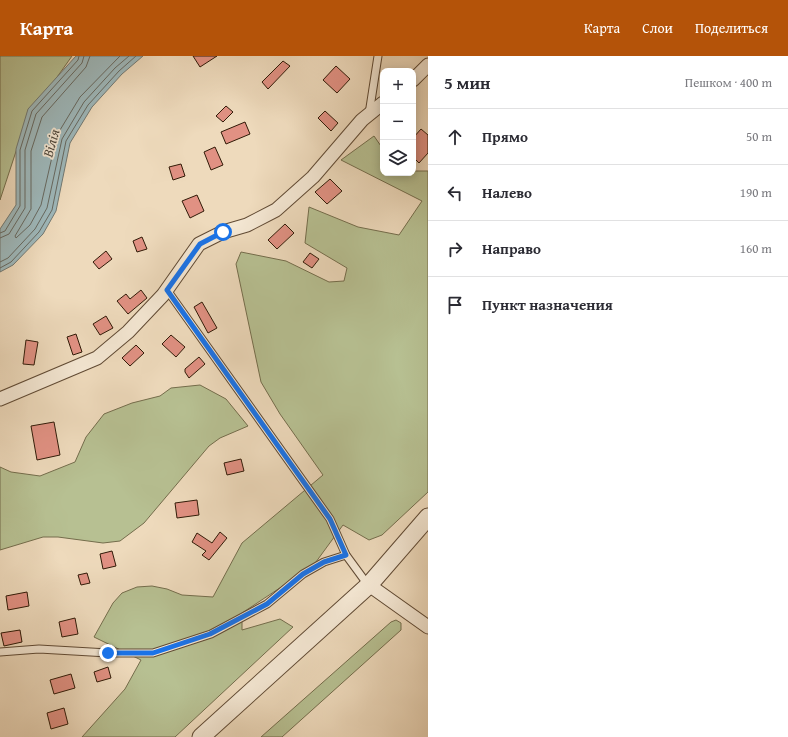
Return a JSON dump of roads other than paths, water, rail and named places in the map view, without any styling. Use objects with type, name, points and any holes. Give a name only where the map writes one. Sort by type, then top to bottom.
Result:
[{"type":"street","points":[[416,77],[428,65]]},
{"type":"street","points":[[0,399],[97,358],[128,332],[167,290],[200,244],[223,232],[248,224],[276,210],[313,177],[357,125],[382,104]]},
{"type":"street","points":[[201,737],[369,585],[428,517]]},
{"type":"street","points":[[369,585],[428,627]]},
{"type":"lane","points":[[369,114],[378,56]]},
{"type":"lane","points":[[167,290],[330,519],[346,555],[369,585]]},
{"type":"lane","points":[[0,652],[38,649],[108,653],[153,653],[210,634],[267,604],[303,574],[324,562],[346,555]]},
{"type":"water","name":"Вілія","points":[[76,56],[143,56],[122,74],[92,107],[70,143],[56,211],[43,234],[13,265],[0,272],[0,229],[16,205],[16,149],[28,109]]}]
